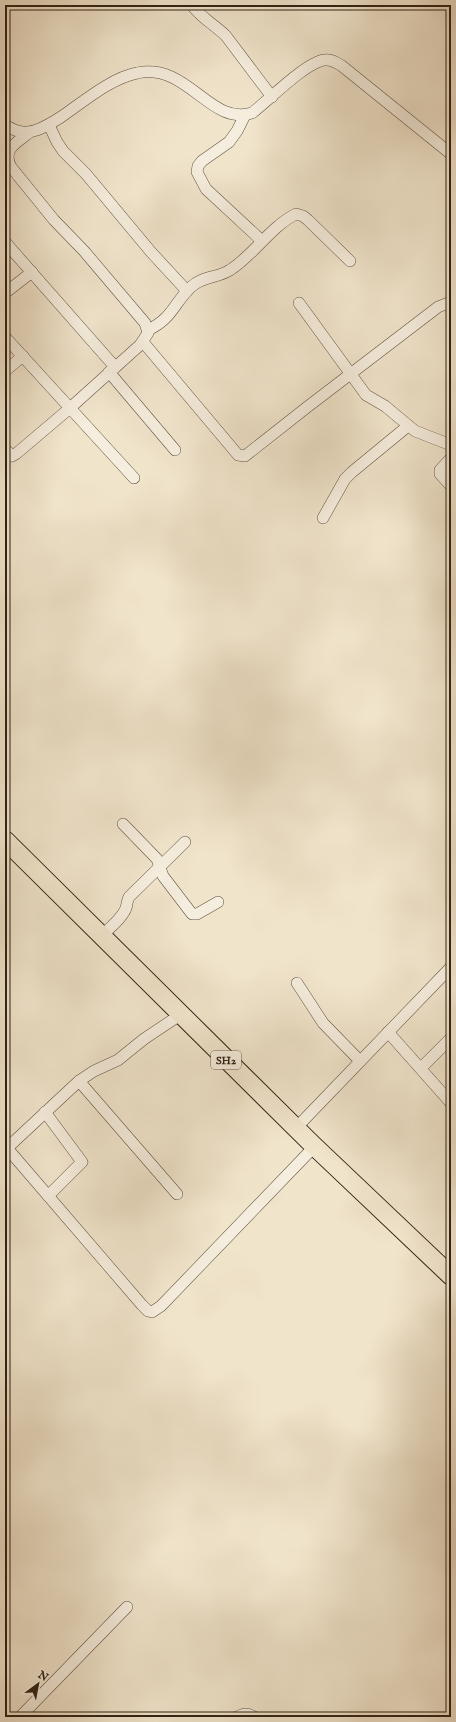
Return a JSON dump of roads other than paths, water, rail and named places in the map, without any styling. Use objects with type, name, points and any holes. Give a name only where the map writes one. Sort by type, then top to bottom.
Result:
[{"type":"main road","name":"SH2","points":[[5,840],[314,1147],[451,1276]]},
{"type":"street","points":[[192,5],[202,17],[226,36],[272,97]]},
{"type":"street","points":[[148,330],[140,317],[84,251],[54,220],[7,160],[9,150],[30,132],[49,125],[112,83],[138,72],[155,73],[172,77],[187,85],[222,111],[245,116],[252,113],[304,70],[315,63],[323,60],[335,62],[451,154]]},
{"type":"street","points":[[245,116],[229,142],[202,161],[198,166],[197,172],[206,189],[262,241]]},
{"type":"street","points":[[5,125],[13,130],[30,132]]},
{"type":"street","points":[[49,125],[63,151],[86,174],[151,252],[187,291]]},
{"type":"street","points":[[5,449],[12,456],[17,453],[70,408],[143,342],[148,330],[162,322],[172,312],[187,291],[198,281],[229,272],[289,217],[296,214],[303,216],[350,261]]},
{"type":"street","points":[[5,242],[32,272],[112,369],[175,450]]},
{"type":"street","points":[[5,293],[32,272]]},
{"type":"street","points":[[299,303],[366,395],[385,406],[408,426],[422,435],[451,444]]},
{"type":"street","points":[[143,342],[238,455],[245,456],[438,307],[443,304],[451,304]]},
{"type":"street","points":[[5,337],[134,478]]},
{"type":"street","points":[[5,371],[22,356]]},
{"type":"street","points":[[323,518],[345,479],[408,426]]},
{"type":"street","points":[[451,458],[440,470],[440,474],[451,486]]},
{"type":"street","points":[[123,824],[157,859],[163,876],[192,914],[197,914],[218,902]]},
{"type":"street","points":[[102,936],[125,912],[127,906],[126,901],[129,897],[185,842]]},
{"type":"street","points":[[296,1128],[451,967]]},
{"type":"street","points":[[297,983],[323,1023],[360,1061]]},
{"type":"street","points":[[180,1015],[144,1039],[118,1060],[94,1071],[79,1081],[6,1149],[142,1306],[148,1311],[152,1312],[161,1306],[314,1147]]},
{"type":"street","points":[[388,1032],[451,1103]]},
{"type":"street","points":[[421,1068],[451,1038]]},
{"type":"street","points":[[79,1081],[177,1194]]},
{"type":"street","points":[[45,1112],[82,1162],[48,1196]]},
{"type":"street","points":[[20,1717],[127,1607]]},
{"type":"street","points":[[237,1717],[249,1714],[254,1717]]}]
